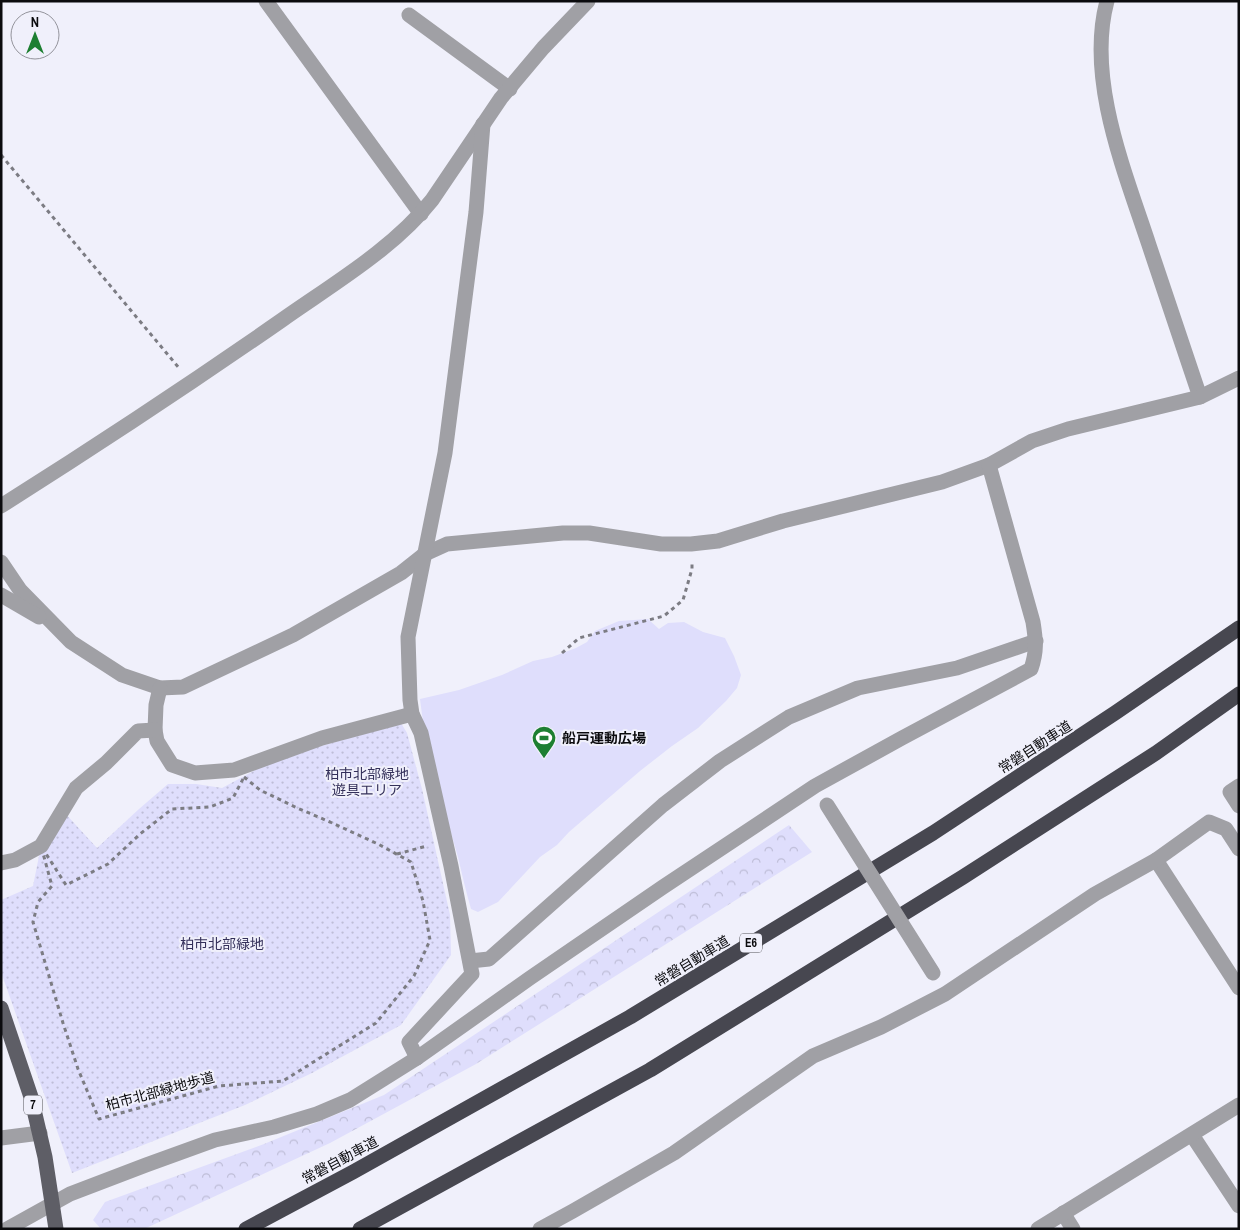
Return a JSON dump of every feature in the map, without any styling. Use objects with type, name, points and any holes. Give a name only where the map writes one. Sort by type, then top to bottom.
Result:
[{"type":"highway","name":"常磐自動車道","points":[[246,1229],[354,1172],[630,1018],[933,833],[1115,713],[1239,628]]},
{"type":"highway","points":[[360,1229],[650,1070],[963,877],[1156,753],[1239,694]]},
{"type":"main road","name":"7","points":[[1,1008],[31,1097],[40,1133],[56,1229]]},
{"type":"street","points":[[266,1],[421,214]]},
{"type":"street","points":[[1,506],[191,382],[361,265],[397,236],[421,214],[432,200],[502,98],[543,48],[588,1]]},
{"type":"street","points":[[1107,1],[1100,48],[1110,121],[1128,182],[1200,397]]},
{"type":"street","points":[[410,15],[510,89]]},
{"type":"street","points":[[417,1058],[410,1042],[472,974],[451,866],[421,733],[412,714],[408,637],[446,453],[476,212],[483,124]]},
{"type":"street","points":[[1,562],[20,590],[71,642],[122,675],[160,688],[183,687],[293,635],[401,572],[425,554],[447,544],[563,533],[589,533],[661,544],[691,544],[718,541],[783,522],[942,482],[989,464],[1032,441],[1059,432],[1200,397],[1239,378]]},
{"type":"street","points":[[7,1229],[79,1190],[215,1140],[274,1127],[317,1114],[350,1100],[417,1058],[663,886],[815,786],[1031,669],[1036,656],[1033,622],[989,464]]},
{"type":"street","points":[[1,595],[56,626]]},
{"type":"street","points":[[470,961],[489,959],[663,806],[720,761],[789,717],[858,688],[957,668],[1036,641]]},
{"type":"street","points":[[160,688],[156,705],[155,730],[157,741],[172,765],[195,773],[234,770],[322,738],[412,714]]},
{"type":"street","points":[[1,863],[15,860],[41,846],[76,788],[106,763],[138,732],[155,730]]},
{"type":"street","points":[[815,786],[945,994]]},
{"type":"street","points":[[1239,786],[1230,792],[1239,806]]},
{"type":"street","points":[[540,1229],[674,1153],[813,1056],[881,1027],[945,994],[1095,894],[1156,860],[1209,822],[1226,829],[1239,849]]},
{"type":"street","points":[[1156,860],[1239,988]]},
{"type":"street","points":[[1038,1229],[1239,1106]]},
{"type":"street","points":[[1,1138],[40,1133]]},
{"type":"street","points":[[1192,1135],[1239,1206]]},
{"type":"street","points":[[1063,1213],[1073,1229]]},
{"type":"path","points":[[1,154],[191,382]]},
{"type":"path","points":[[562,653],[579,638],[664,616],[683,600],[692,569],[691,544]]},
{"type":"path","name":"柏市北部緑地歩道","points":[[244,777],[260,790],[411,862],[423,901],[430,940],[414,976],[376,1023],[283,1081],[219,1086],[99,1119],[78,1069],[33,922],[38,902],[52,886],[41,846],[66,884],[108,864],[140,834],[172,809],[210,807],[232,798],[244,777]]},
{"type":"path","points":[[396,854],[413,850]]},
{"type":"green space","name":"船戸運動広場","points":[[648,619],[659,629],[668,623],[684,622],[703,632],[725,638],[741,675],[737,688],[698,728],[640,771],[569,832],[557,845],[540,857],[498,902],[478,912],[471,909],[431,759],[420,699],[459,690],[502,675],[533,661],[552,657],[576,648],[587,642],[595,631],[619,621]]},
{"type":"green space","name":"柏市北部緑地","points":[[401,723],[407,733],[422,789],[450,915],[451,955],[401,1025],[312,1073],[245,1105],[72,1173],[1,972],[1,900],[33,886],[41,846],[63,811],[97,848],[168,784],[196,784],[222,788],[276,759]]},
{"type":"green space","points":[[789,825],[812,852],[476,1064],[330,1143],[144,1229],[101,1229],[93,1220],[105,1202],[264,1144],[384,1095]]},
{"type":"place","name":"船戸運動広場","points":[[544,759]]},
{"type":"park label","name":"柏市北部緑地 遊具エリア","points":[[367,782]]}]
